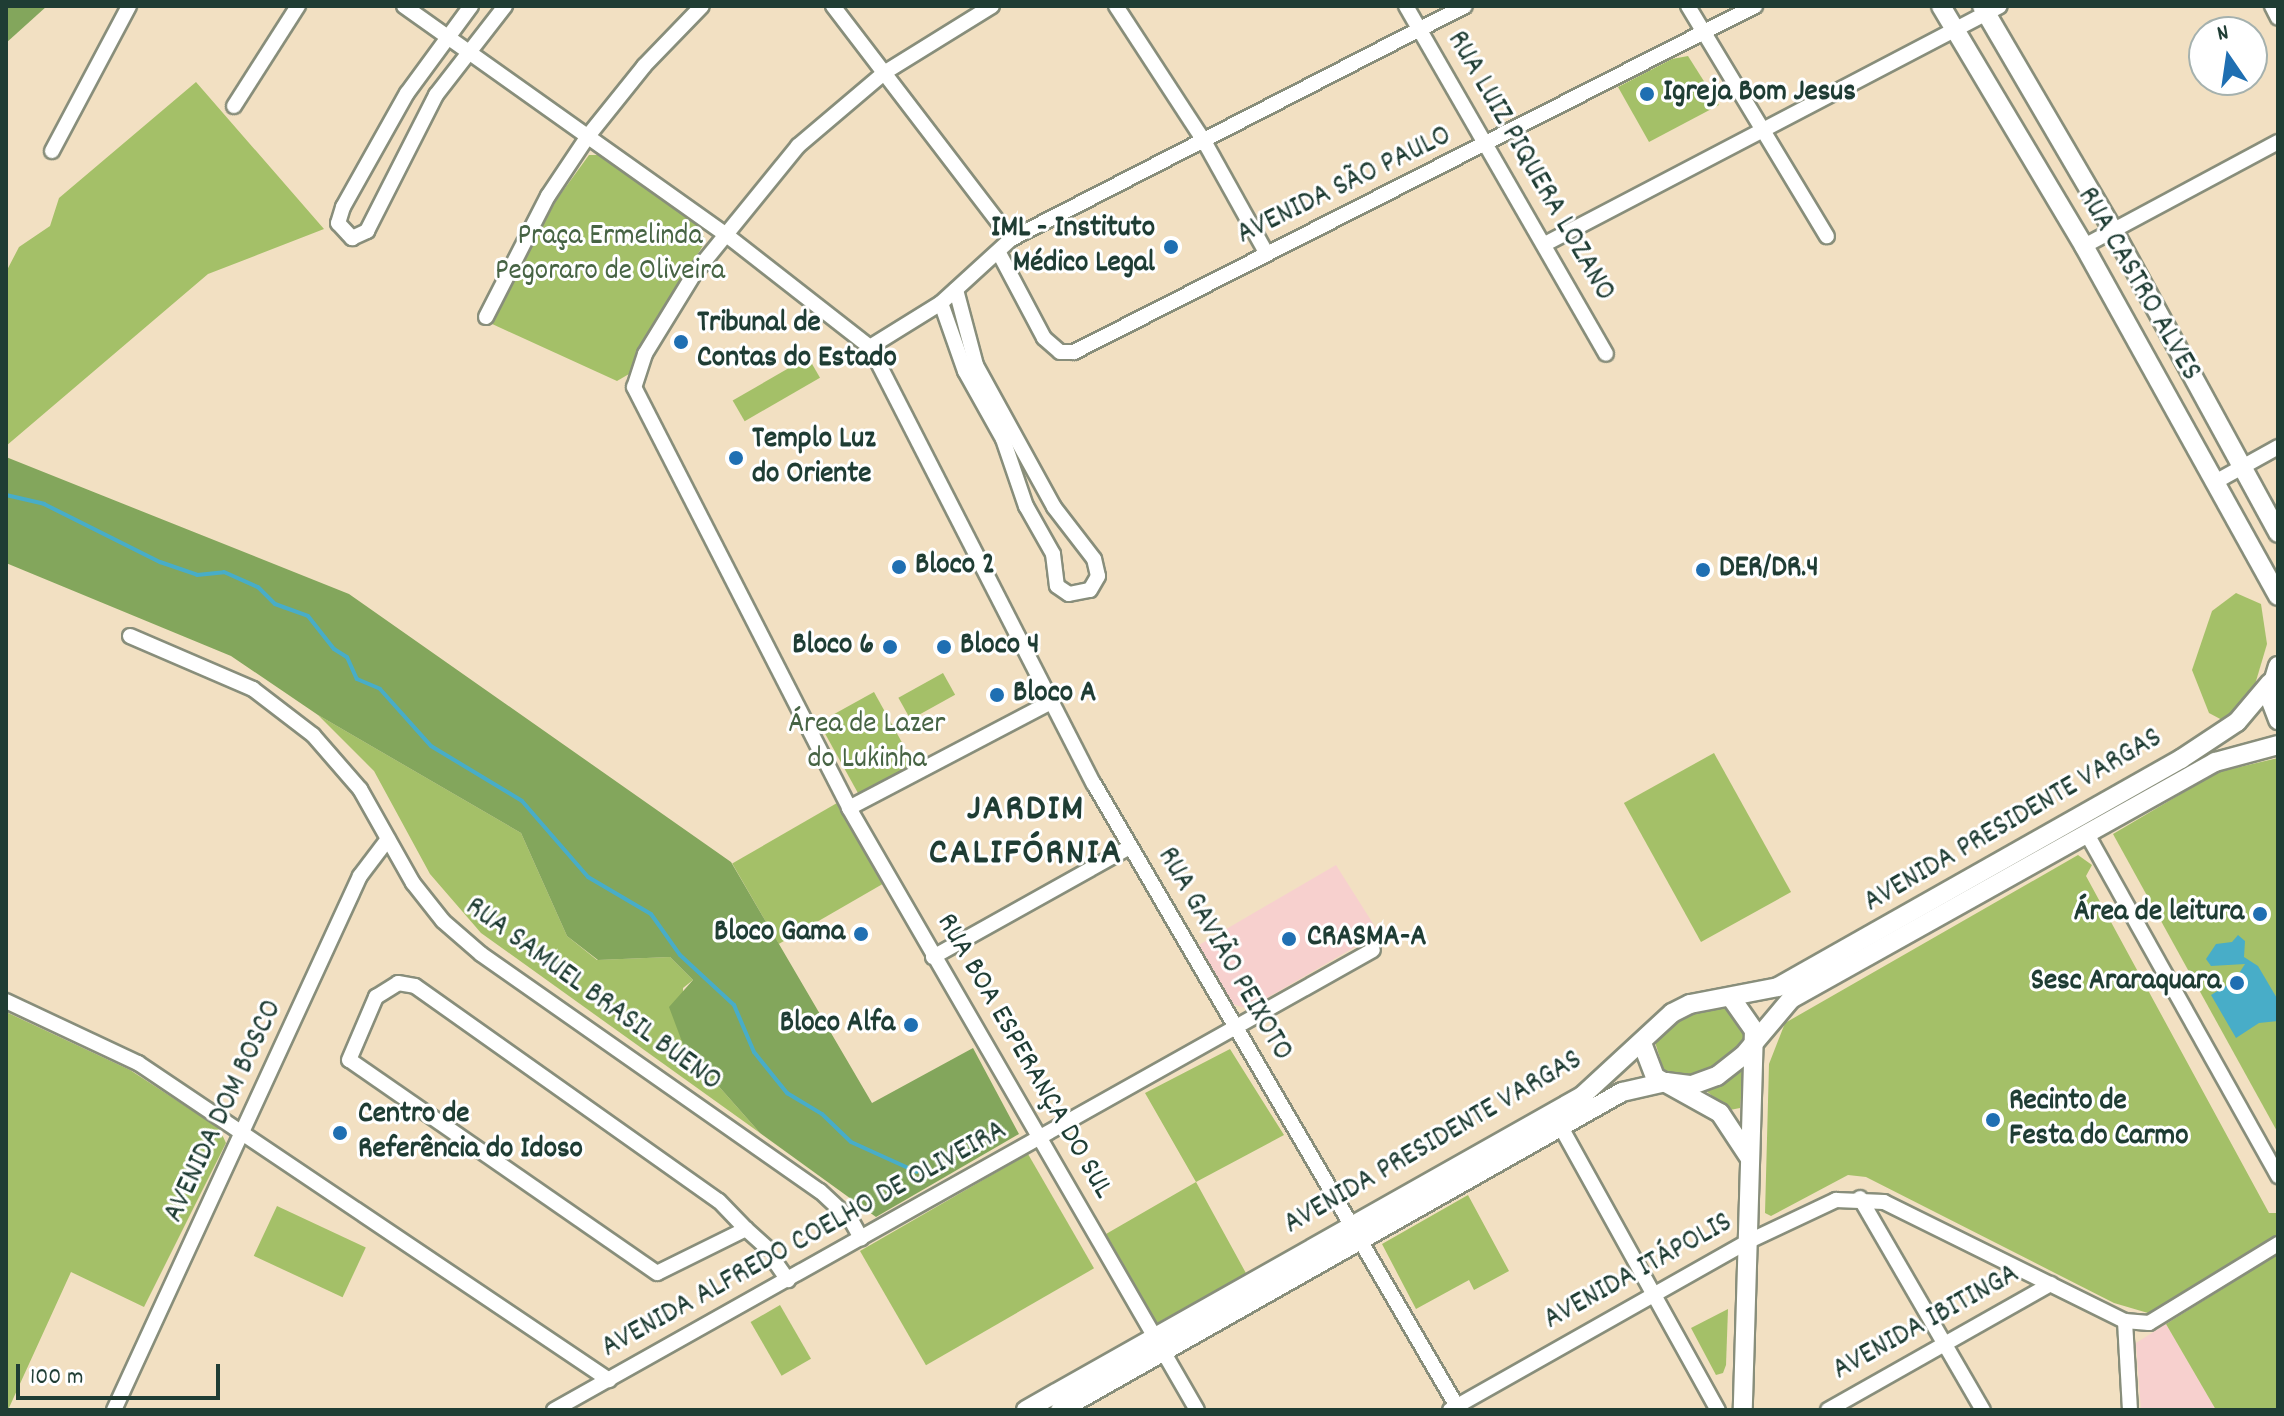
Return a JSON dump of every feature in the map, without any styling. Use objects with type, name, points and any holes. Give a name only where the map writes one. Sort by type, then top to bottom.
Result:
[{"type":"main road","name":"RUA CASTRO ALVES","points":[[1941,6],[2084,246],[2278,596]]},
{"type":"main road","name":"RUA CASTRO ALVES","points":[[1989,9],[2278,533]]},
{"type":"main road","name":"AVENIDA PRESIDENTE VARGAS","points":[[1557,1120],[1606,1078],[1655,1026],[1690,1004],[1732,999],[1778,987],[2181,759],[2237,722],[2270,683],[2278,666]]},
{"type":"main road","points":[[2270,683],[2278,720]]},
{"type":"main road","name":"AVENIDA PRESIDENTE VARGAS","points":[[1026,1410],[1159,1344],[1557,1120],[1622,1092],[1666,1082],[1692,1085],[1717,1076],[1754,1044],[1791,999],[2215,762],[2278,745]]},
{"type":"main road","points":[[1732,999],[1750,1018],[1754,1044],[1745,1243],[1743,1410]]},
{"type":"main road","points":[[1642,1043],[1655,1077],[1720,1113],[1750,1159]]},
{"type":"main road","name":"AVENIDA PRESIDENTE VARGAS","points":[[1060,1410],[1159,1344]]},
{"type":"street","points":[[52,151],[129,6]]},
{"type":"street","points":[[234,106],[298,6]]},
{"type":"street","points":[[404,6],[724,233],[870,347],[941,303],[1011,239],[1465,6]]},
{"type":"street","points":[[471,6],[407,93],[343,207],[338,223],[352,238],[367,231],[436,95],[505,6]]},
{"type":"street","points":[[486,317],[541,208],[588,136],[644,66],[702,6]]},
{"type":"street","points":[[833,6],[1011,239]]},
{"type":"street","points":[[724,233],[798,146],[884,73],[992,6]]},
{"type":"street","points":[[1116,6],[1204,141],[1267,254]]},
{"type":"street","name":"RUA LUIZ PIQUERA LOZANO","points":[[1406,6],[1606,354]]},
{"type":"street","points":[[1688,6],[1761,132],[1827,236]]},
{"type":"street","name":"AVENIDA SÃO PAULO","points":[[999,253],[1044,338],[1060,352],[1083,348],[1486,147],[1755,6]]},
{"type":"street","points":[[2272,6],[2278,18]]},
{"type":"street","points":[[1545,244],[1955,31],[1989,9]]},
{"type":"street","points":[[2084,246],[2278,142]]},
{"type":"street","name":"RUA BOA ESPERANÇA DO SUL","points":[[724,233],[645,354],[634,387],[849,808],[1197,1410]]},
{"type":"street","points":[[956,290],[970,368]]},
{"type":"street","points":[[941,303],[970,368],[1008,436],[1054,507],[1094,559],[1098,576],[1090,590],[1069,594],[1057,586],[1053,554],[1026,506],[1008,436]]},
{"type":"street","name":"RUA GAVIÃO PEIXOTO","points":[[870,347],[1049,703],[1234,1027],[1358,1232],[1456,1409]]},
{"type":"street","points":[[2217,481],[2278,447]]},
{"type":"street","name":"RUA SAMUEL BRASIL BUENO","points":[[130,636],[253,689],[313,735],[360,789],[388,839],[443,921],[481,954],[820,1191],[844,1212],[861,1238]]},
{"type":"street","points":[[849,808],[1049,703]]},
{"type":"street","points":[[2087,834],[2278,1176]]},
{"type":"street","name":"AVENIDA DOM BOSCO","points":[[114,1410],[360,876],[388,839]]},
{"type":"street","points":[[933,957],[1130,847]]},
{"type":"street","name":"AVENIDA ALFREDO COELHO DE OLIVEIRA","points":[[554,1410],[1043,1140],[1234,1027],[1373,950]]},
{"type":"street","points":[[746,1229],[657,1273],[349,1060],[376,997],[389,985],[415,986],[719,1201],[767,1248]]},
{"type":"street","points":[[6,1001],[138,1063],[609,1380]]},
{"type":"street","points":[[1557,1120],[1718,1410]]},
{"type":"street","points":[[1860,1198],[1884,1202],[2125,1321],[2149,1323],[2278,1244]]},
{"type":"street","points":[[1860,1198],[1983,1410]]},
{"type":"street","name":"AVENIDA ITÁPOLIS","points":[[1456,1409],[1745,1243],[1824,1204],[1860,1198]]},
{"type":"street","points":[[776,1263],[788,1280]]},
{"type":"street","name":"AVENIDA IBITINGA","points":[[1828,1410],[2051,1284]]},
{"type":"street","points":[[2125,1321],[2130,1410]]},
{"type":"shaded area","name":"CRASMA-A","points":[[1336,865],[1379,933],[1248,1009],[1232,1004],[1199,945]]},
{"type":"shaded area","points":[[2166,1324],[2216,1410],[2141,1410],[2136,1343]]},
{"type":"green space","points":[[6,6],[47,6],[6,43]]},
{"type":"green space","points":[[1688,56],[1719,105],[1649,142],[1618,87],[1672,59]]},
{"type":"green space","points":[[196,82],[324,229],[208,274],[6,446],[6,272],[19,247],[50,226],[59,198]]},
{"type":"green space","name":"Praça Ermelinda Pegoraro de Oliveira","points":[[589,155],[598,155],[697,225],[706,240],[629,374],[617,381],[490,323],[557,199]]},
{"type":"green space","points":[[808,357],[820,378],[745,421],[733,400]]},
{"type":"green space","points":[[6,457],[349,594],[731,862],[872,1103],[973,1048],[1019,1134],[876,1217],[760,1133],[684,1047],[669,1007],[693,980],[670,957],[598,960],[567,936],[521,833],[318,715],[231,656],[6,563]]},
{"type":"green space","points":[[2236,593],[2261,604],[2267,644],[2251,698],[2224,721],[2209,713],[2192,670],[2212,611]]},
{"type":"green space","points":[[943,673],[955,695],[911,720],[898,698]]},
{"type":"green space","name":"Área de Lazer do Lukinha","points":[[874,692],[914,764],[859,794],[819,723]]},
{"type":"green space","points":[[318,715],[521,833],[567,936],[597,960],[670,957],[693,980],[683,988],[684,1047],[760,1133],[481,933],[430,874],[374,771]]},
{"type":"green space","points":[[1714,753],[1791,892],[1701,942],[1624,803]]},
{"type":"green space","name":"Sesc Araraquara","points":[[2278,758],[2278,1133],[2113,834],[2218,772]]},
{"type":"green space","points":[[837,803],[883,884],[779,944],[732,864]]},
{"type":"green space","name":"Recinto de Festa do Carmo","points":[[2078,855],[2092,865],[2086,876],[2269,1213],[2278,1213],[2278,1236],[2148,1313],[2114,1303],[1866,1177],[1848,1175],[1771,1216],[1765,1213],[1769,1064],[1785,1023]]},
{"type":"green space","points":[[1719,1005],[1731,1010],[1744,1029],[1742,1049],[1705,1075],[1676,1077],[1664,1071],[1654,1039],[1682,1015]]},
{"type":"green space","points":[[6,1012],[130,1070],[219,1128],[226,1143],[144,1307],[71,1272],[8,1410]]},
{"type":"green space","points":[[1230,1049],[1284,1135],[1196,1182],[1145,1093]]},
{"type":"green space","points":[[1744,1068],[1740,1108],[1730,1110],[1705,1090]]},
{"type":"green space","points":[[1028,1154],[1094,1268],[926,1365],[860,1251]]},
{"type":"green space","points":[[1196,1182],[1247,1275],[1157,1323],[1106,1234]]},
{"type":"green space","points":[[1468,1195],[1509,1271],[1474,1290],[1469,1280],[1416,1309],[1382,1244]]},
{"type":"green space","points":[[277,1206],[366,1247],[343,1297],[254,1256]]},
{"type":"green space","points":[[2278,1254],[2278,1410],[2216,1410],[2166,1324]]},
{"type":"green space","points":[[780,1305],[811,1359],[782,1376],[751,1322]]},
{"type":"green space","points":[[1728,1309],[1726,1365],[1723,1373],[1716,1375],[1691,1328]]},
{"type":"water","points":[[2238,935],[2245,941],[2244,957],[2258,966],[2278,1000],[2278,1021],[2259,1023],[2236,1038],[2211,995],[2234,981],[2245,964],[2211,966],[2206,959],[2216,944],[2232,942]]},
{"type":"waterway","points":[[6,495],[44,504],[160,562],[197,575],[224,572],[258,587],[275,604],[308,616],[334,649],[347,657],[357,679],[380,689],[431,746],[522,801],[588,877],[651,914],[680,955],[734,1005],[754,1052],[787,1093],[822,1114],[851,1142],[917,1172]]},
{"type":"place","name":"Igreja Bom Jesus","points":[[1647,94]]},
{"type":"place","name":"IML - Instituto Médico Legal","points":[[1171,247]]},
{"type":"place","name":"Tribunal de Contas do Estado","points":[[681,342]]},
{"type":"place","name":"Templo Luz do Oriente","points":[[736,458]]},
{"type":"place","name":"Bloco 2","points":[[899,567]]},
{"type":"place","name":"DER/DR.4","points":[[1703,570]]},
{"type":"place","name":"Bloco 6","points":[[890,647]]},
{"type":"place","name":"Bloco 4","points":[[944,647]]},
{"type":"place","name":"Bloco A","points":[[997,695]]},
{"type":"place","name":"Área de leitura","points":[[2260,914]]},
{"type":"place","name":"Bloco Gama","points":[[861,934]]},
{"type":"place","name":"CRASMA-A","points":[[1289,939]]},
{"type":"place","name":"Sesc Araraquara","points":[[2237,983]]},
{"type":"place","name":"Bloco Alfa","points":[[911,1025]]},
{"type":"place","name":"Recinto de Festa do Carmo","points":[[1993,1120]]},
{"type":"place","name":"Centro de Referência do Idoso","points":[[340,1133]]},
{"type":"district","name":"JARDIM CALIFÓRNIA","points":[[1026,833]]}]
